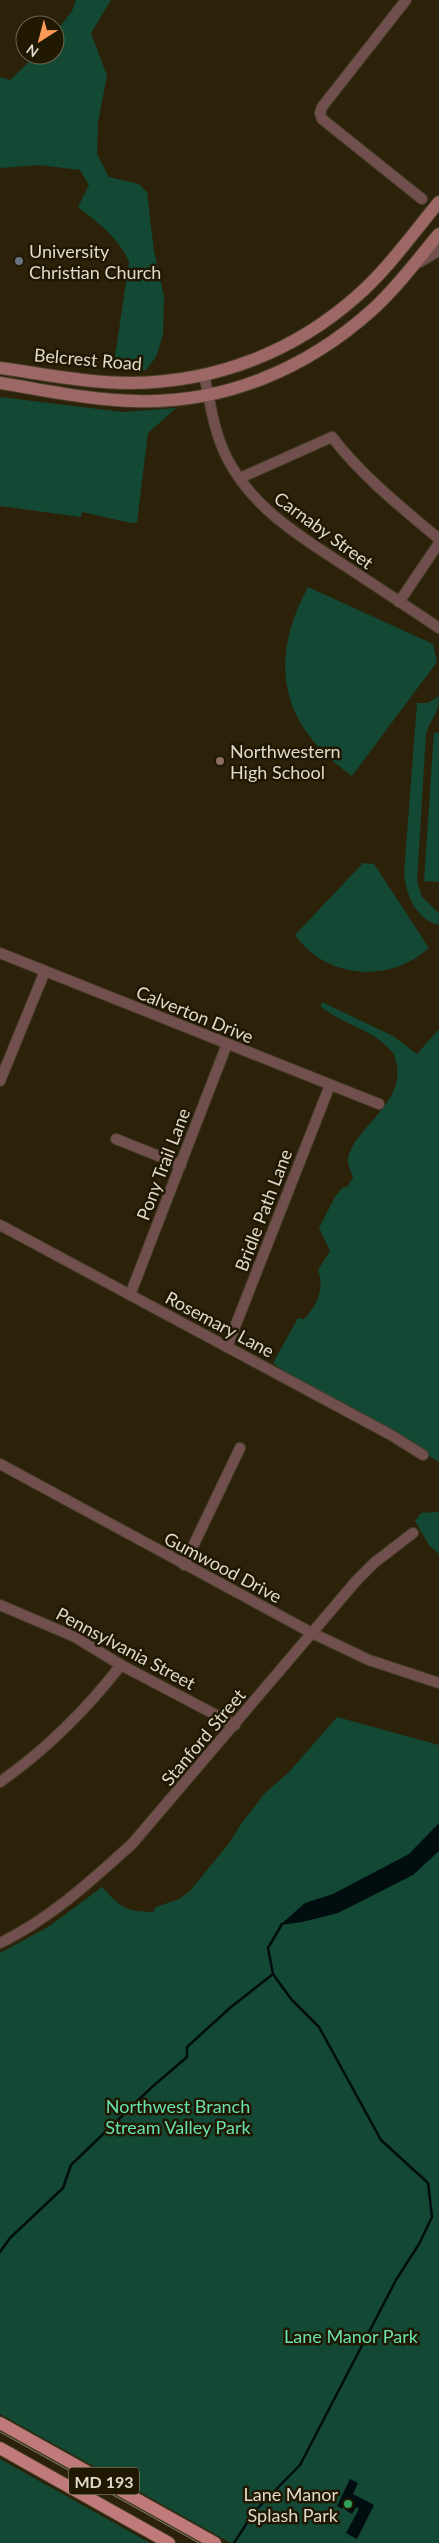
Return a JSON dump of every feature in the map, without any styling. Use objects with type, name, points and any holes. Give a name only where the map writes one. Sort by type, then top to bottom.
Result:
[{"type":"main road","name":"Belcrest Road","points":[[0,368],[71,378],[130,383],[158,382],[242,365],[294,342],[327,320],[374,279],[437,207]]},
{"type":"main road","name":"Belcrest Road","points":[[0,383],[135,401],[163,401],[208,395],[276,374],[324,348],[371,311],[411,268],[439,234]]},
{"type":"main road","name":"MD 193","points":[[0,2423],[211,2541]]},
{"type":"main road","name":"MD 193","points":[[0,2448],[169,2543]]},
{"type":"street","points":[[406,0],[322,107],[320,113],[322,119],[422,199]]},
{"type":"street","points":[[411,268],[439,250]]},
{"type":"street","name":"Carnaby Street","points":[[204,374],[216,429],[227,458],[264,509],[299,536],[439,628]]},
{"type":"street","points":[[240,478],[274,461],[332,438],[341,450],[439,541],[399,602]]},
{"type":"street","name":"Calverton Drive","points":[[0,953],[378,1104]]},
{"type":"street","points":[[0,1081],[45,971]]},
{"type":"street","name":"Pony Trail Lane","points":[[130,1295],[227,1044]]},
{"type":"street","name":"Bridle Path Lane","points":[[227,1346],[330,1085]]},
{"type":"street","points":[[116,1139],[181,1165]]},
{"type":"street","name":"Rosemary Lane","points":[[0,1225],[391,1435],[423,1455]]},
{"type":"street","points":[[184,1565],[240,1448]]},
{"type":"street","name":"Gumwood Drive","points":[[0,1464],[312,1633],[369,1660],[439,1682]]},
{"type":"street","name":"Stanford Street","points":[[0,1942],[43,1918],[112,1862],[152,1822],[366,1570],[412,1533]]},
{"type":"street","name":"Pennsylvania Street","points":[[0,1605],[75,1637],[235,1725]]},
{"type":"street","points":[[0,1782],[46,1748],[67,1728],[121,1664]]},
{"type":"green space","points":[[76,0],[111,0],[91,33],[107,76],[98,122],[97,154],[109,177],[139,184],[147,192],[154,251],[164,296],[163,335],[156,357],[146,370],[113,370],[129,262],[114,238],[78,207],[89,185],[80,170],[39,165],[0,168],[0,77],[10,80],[26,65],[65,65],[65,20],[72,11]]},
{"type":"green space","points":[[0,397],[123,412],[176,408],[148,433],[137,522],[131,523],[82,512],[81,517],[0,506]]},
{"type":"green space","points":[[308,587],[433,644],[437,662],[352,776],[328,757],[309,736],[296,714],[288,691],[285,667],[288,642],[295,615]]},
{"type":"green space","points":[[439,696],[436,712],[426,734],[417,882],[422,897],[439,913],[439,925],[424,917],[413,905],[404,873],[417,703],[428,703]]},
{"type":"green space","points":[[434,732],[439,733],[439,882],[424,881]]},
{"type":"green space","points":[[363,863],[374,864],[429,948],[413,960],[396,967],[377,971],[359,972],[340,968],[323,961],[308,950],[295,935]]},
{"type":"green space","points":[[322,1002],[393,1036],[417,1054],[439,1029],[439,1462],[334,1403],[273,1363],[298,1318],[304,1319],[316,1303],[321,1283],[318,1270],[330,1251],[319,1228],[335,1197],[342,1188],[347,1187],[353,1178],[348,1163],[350,1152],[356,1140],[386,1105],[397,1077],[394,1055],[385,1044],[329,1013],[321,1007]]},
{"type":"green space","points":[[439,1512],[439,1554],[429,1545],[415,1521],[421,1513]]},
{"type":"green space","name":"Northwest Branch Stream Valley Park","points":[[337,1717],[439,1745],[439,2543],[231,2543],[0,2414],[0,1953],[48,1927],[102,1887],[114,1900],[124,1907],[136,1911],[153,1912],[156,1907],[179,1899],[189,1892],[230,1842],[241,1824],[265,1793],[289,1772]]},
{"type":"green space","points":[[0,2459],[150,2543],[0,2543]]},
{"type":"shaded area","points":[[439,1823],[439,1851],[413,1875],[338,1913],[302,1922],[280,1925],[305,1903],[333,1894],[409,1854]]},
{"type":"shaded area","points":[[350,2479],[358,2483],[353,2494],[374,2505],[357,2539],[346,2533],[359,2509],[356,2507],[352,2514],[345,2510],[349,2503],[347,2501],[342,2509],[337,2506]]},
{"type":"waterway","points":[[234,2543],[254,2512],[300,2465],[396,2280],[419,2244],[432,2217],[428,2183],[381,2140],[319,2027],[291,1999],[273,1974],[268,1948],[282,1924]]},
{"type":"waterway","points":[[0,2252],[10,2238],[63,2188],[71,2165],[152,2087],[187,2057],[187,2047],[231,2007],[273,1974]]},
{"type":"tram line","points":[[0,2432],[199,2543]]},
{"type":"place","name":"University Christian Church","points":[[19,261]]},
{"type":"place","name":"Northwestern High School","points":[[220,761]]},
{"type":"place","name":"Lane Manor Splash Park","points":[[348,2504]]},
{"type":"park label","name":"Lane Manor Park","points":[[351,2336]]}]
